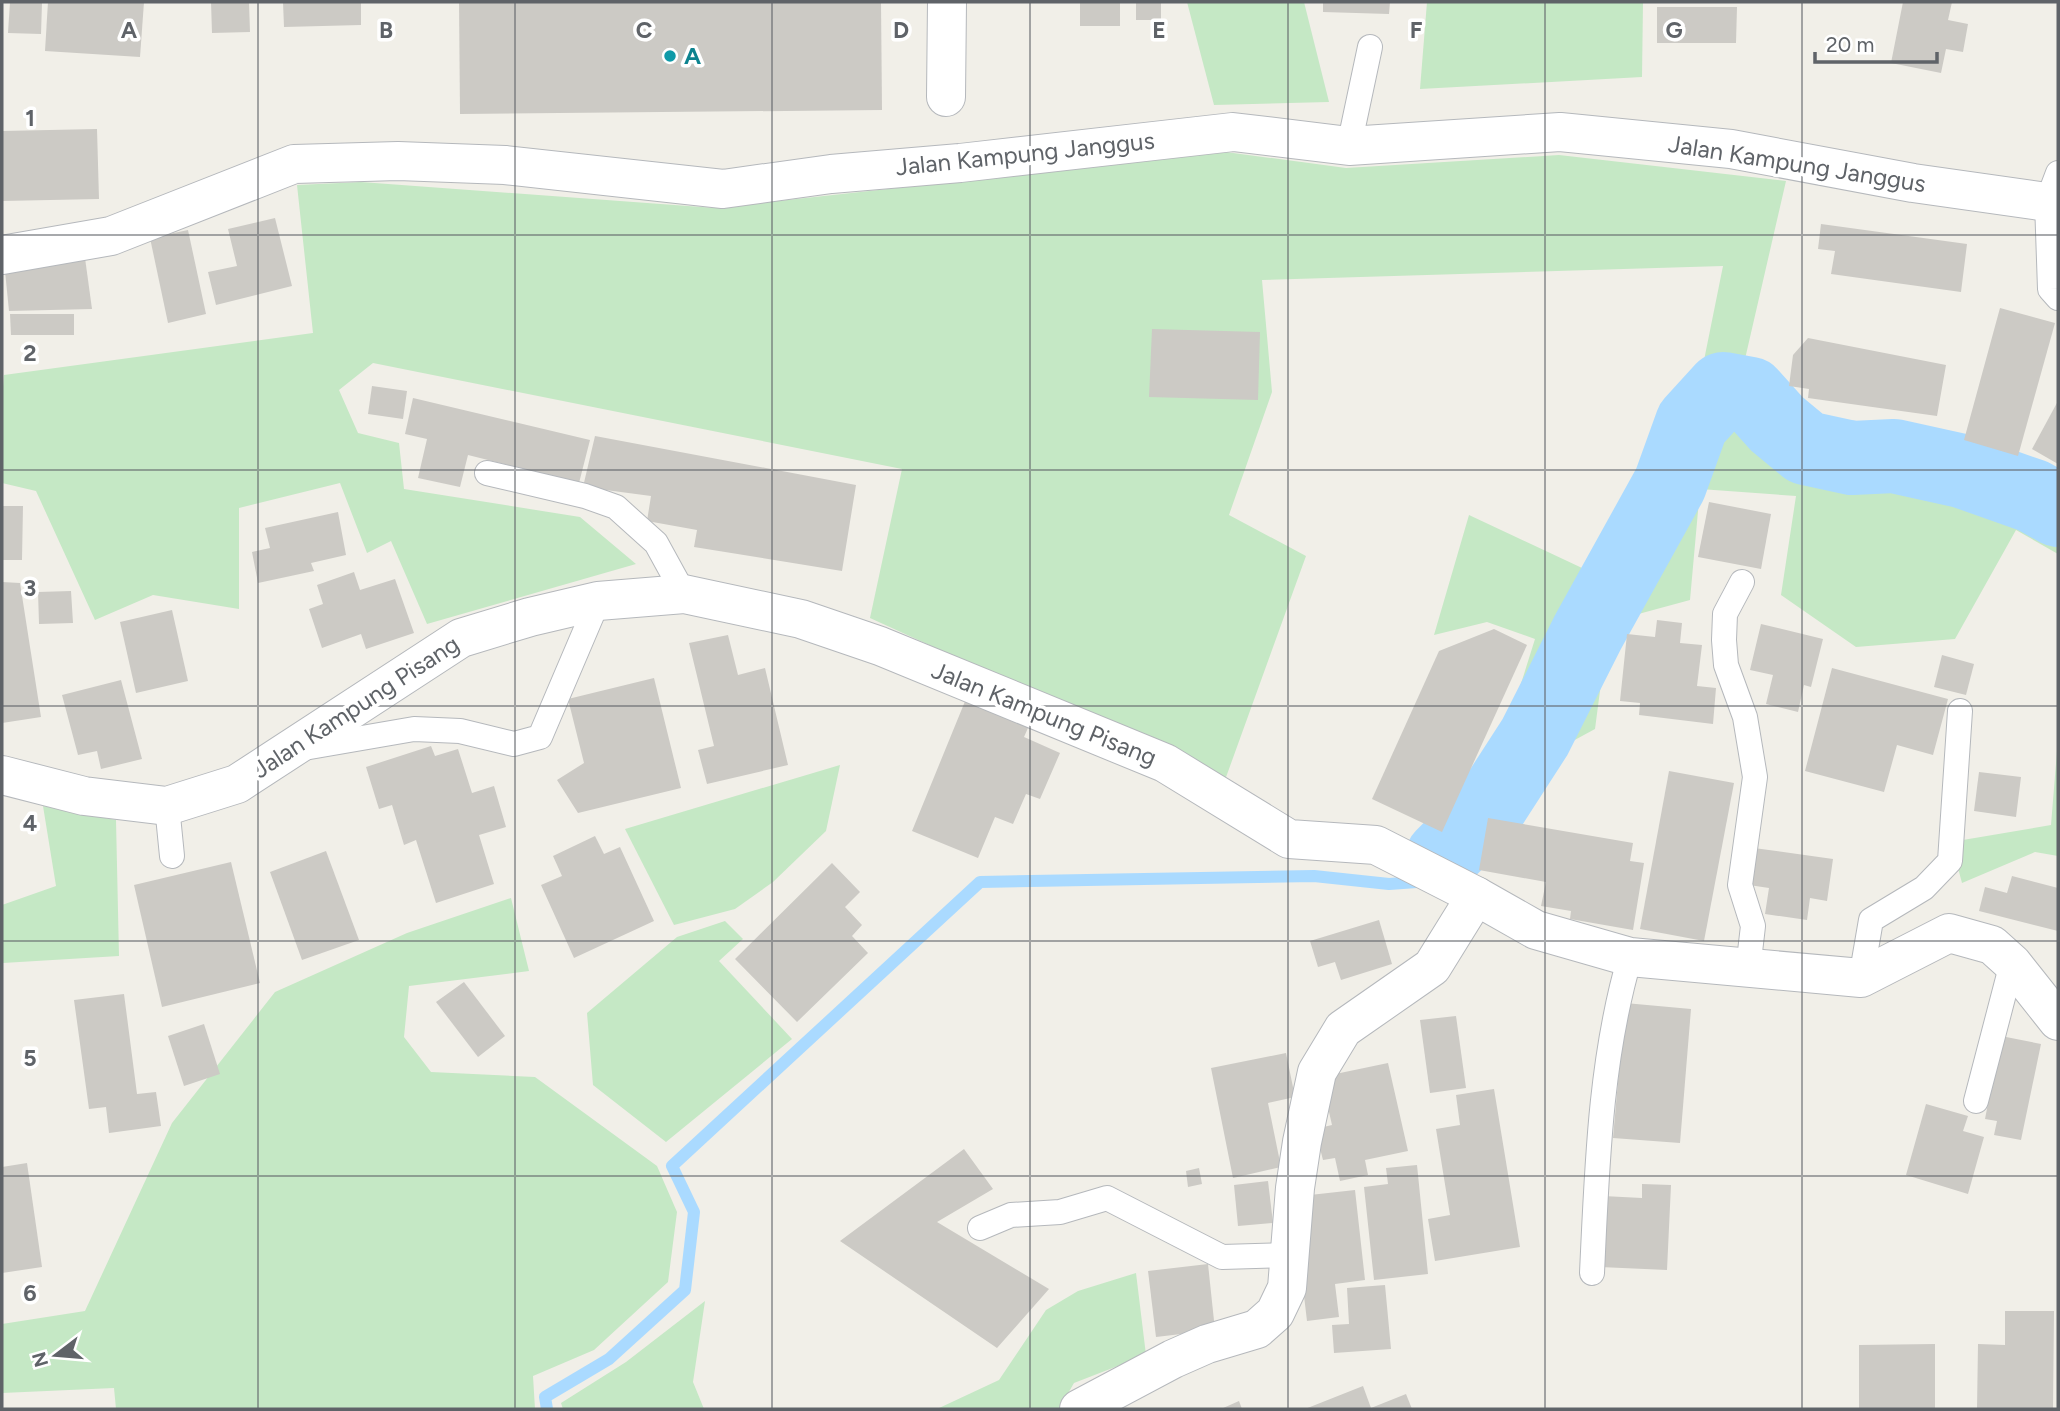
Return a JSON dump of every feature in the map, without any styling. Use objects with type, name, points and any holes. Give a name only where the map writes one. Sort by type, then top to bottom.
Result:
[{"type":"street","points":[[946,97],[947,2]]},
{"type":"street","name":"Jalan Kampung Janggus","points":[[2,255],[111,236],[293,164],[398,161],[505,164],[723,189],[831,174],[960,163],[1233,132],[1349,146],[1560,132],[1731,149],[1913,183],[2054,192]]},
{"type":"street","name":"Jalan Kampung Pisang","points":[[2,775],[84,796],[167,806],[237,784],[461,638],[530,617],[598,601],[684,594],[801,619],[880,646],[1165,764],[1289,839],[1376,845],[1536,930],[1630,957],[1861,978]]},
{"type":"street","points":[[1079,1409],[1173,1359],[1208,1344],[1257,1329],[1275,1313],[1287,1288],[1288,1255],[1302,1142],[1317,1072],[1343,1030],[1432,967],[1476,896]]},
{"type":"street","points":[[1861,978],[1949,933],[1992,945],[2012,963],[2058,1021]]},
{"type":"lane","points":[[1349,146],[1370,47]]},
{"type":"lane","points":[[2054,192],[2050,289],[2058,298]]},
{"type":"lane","points":[[487,473],[585,496],[616,507],[656,543],[684,594]]},
{"type":"lane","points":[[1741,582],[1725,614],[1724,640],[1726,666],[1745,717],[1755,776],[1740,885],[1753,926],[1748,969]]},
{"type":"lane","points":[[290,750],[414,729],[460,731],[514,744],[540,737],[598,601]]},
{"type":"lane","points":[[1861,978],[1871,920],[1924,888],[1951,861],[1960,711]]},
{"type":"lane","points":[[167,806],[172,856]]},
{"type":"lane","points":[[1592,1273],[1598,1148],[1618,998],[1630,957]]},
{"type":"lane","points":[[1976,1101],[2012,963]]},
{"type":"lane","points":[[980,1227],[1011,1215],[1060,1212],[1107,1198],[1222,1257],[1288,1255]]},
{"type":"green space","points":[[1187,2],[1304,2],[1329,102],[1214,105]]},
{"type":"green space","points":[[1427,2],[1643,2],[1642,77],[1420,89]]},
{"type":"green space","points":[[1226,152],[1346,168],[1559,155],[1786,181],[1745,359],[1819,419],[2018,460],[2058,483],[2058,554],[2016,530],[1955,639],[1856,647],[1781,595],[1796,496],[1700,489],[1690,600],[1609,622],[1595,729],[1571,742],[1537,783],[1486,795],[1535,639],[1487,622],[1434,635],[1469,515],[1597,575],[1698,390],[1723,266],[1262,280],[1272,392],[1229,515],[1306,556],[1225,780],[870,618],[902,469],[373,363],[339,390],[358,433],[399,443],[404,489],[580,517],[636,564],[427,624],[391,541],[367,553],[340,483],[239,508],[239,609],[153,595],[95,620],[36,491],[2,483],[4,375],[313,333],[297,185],[361,182],[715,208]]},
{"type":"green space","points":[[2058,739],[2058,856],[2035,852],[1962,883],[1951,842],[2051,825]]},
{"type":"green space","points":[[840,765],[826,831],[773,882],[735,909],[674,925],[625,829]]},
{"type":"green space","points":[[43,806],[116,820],[119,956],[3,963],[2,905],[56,886]]},
{"type":"green space","points":[[511,898],[529,971],[409,986],[404,1037],[431,1072],[535,1077],[657,1166],[677,1212],[668,1282],[594,1350],[533,1376],[535,1409],[116,1409],[114,1388],[2,1393],[2,1324],[85,1311],[172,1123],[275,992],[407,933]]},
{"type":"green space","points":[[725,921],[743,939],[719,961],[792,1039],[666,1142],[593,1085],[587,1013],[677,937]]},
{"type":"green space","points":[[1136,1273],[1146,1355],[1074,1383],[1059,1409],[937,1409],[999,1380],[1046,1310],[1078,1291]]},
{"type":"green space","points":[[705,1301],[693,1382],[704,1409],[563,1409],[561,1403],[626,1362]]},
{"type":"building","points":[[10,2],[42,2],[41,34],[8,33]]},
{"type":"building","points":[[48,2],[144,2],[140,57],[45,51]]},
{"type":"building","points":[[211,2],[249,2],[250,32],[212,33]]},
{"type":"building","points":[[283,2],[361,2],[361,25],[284,27]]},
{"type":"building","name":"A","points":[[459,2],[881,2],[882,110],[460,114]]},
{"type":"building","points":[[1080,2],[1120,2],[1120,26],[1080,26]]},
{"type":"building","points":[[1136,2],[1161,2],[1161,20],[1136,20]]},
{"type":"building","points":[[1323,2],[1390,2],[1389,14],[1323,12]]},
{"type":"building","points":[[1903,2],[1952,2],[1948,20],[1968,24],[1963,52],[1946,49],[1941,73],[1891,63]]},
{"type":"building","points":[[1657,7],[1737,7],[1736,43],[1657,43]]},
{"type":"building","points":[[97,129],[99,199],[2,201],[2,131]]},
{"type":"building","points":[[275,218],[292,286],[216,305],[208,272],[237,266],[228,229]]},
{"type":"building","points":[[1821,224],[1967,244],[1961,292],[1831,274],[1835,251],[1818,249]]},
{"type":"building","points":[[188,230],[206,314],[168,323],[150,238]]},
{"type":"building","points":[[85,258],[92,309],[9,311],[5,271]]},
{"type":"building","points":[[2000,308],[2055,323],[2018,456],[1964,440]]},
{"type":"building","points":[[10,314],[74,314],[74,335],[11,335]]},
{"type":"building","points":[[1152,329],[1260,332],[1258,400],[1149,397]]},
{"type":"building","points":[[1808,338],[1946,365],[1937,416],[1808,398],[1809,389],[1789,386],[1793,355]]},
{"type":"building","points":[[372,386],[407,391],[403,419],[368,414]]},
{"type":"building","points":[[413,398],[590,440],[579,483],[468,455],[460,487],[418,478],[427,439],[405,434]]},
{"type":"building","points":[[2058,401],[2058,464],[2032,449]]},
{"type":"building","points":[[595,436],[856,485],[842,571],[694,547],[697,530],[647,521],[651,496],[583,487]]},
{"type":"building","points":[[1709,502],[1771,514],[1761,569],[1698,557]]},
{"type":"building","points":[[2,506],[23,506],[22,560],[2,560]]},
{"type":"building","points":[[338,512],[346,555],[311,563],[314,571],[258,583],[252,552],[270,548],[265,528]]},
{"type":"building","points":[[354,572],[360,590],[395,579],[414,633],[366,649],[361,634],[322,648],[309,609],[323,604],[317,585]]},
{"type":"building","points":[[2,582],[20,583],[41,717],[2,723]]},
{"type":"building","points":[[71,591],[73,623],[39,624],[38,592]]},
{"type":"building","points":[[172,610],[188,681],[136,693],[120,622]]},
{"type":"building","points":[[1657,620],[1682,623],[1680,643],[1702,645],[1697,686],[1716,688],[1713,724],[1639,715],[1640,703],[1620,701],[1627,634],[1655,637]]},
{"type":"building","points":[[1761,624],[1823,639],[1811,687],[1804,685],[1798,712],[1766,704],[1773,675],[1750,670]]},
{"type":"building","points":[[1494,629],[1527,645],[1442,832],[1372,799],[1439,651]]},
{"type":"building","points":[[728,635],[738,675],[765,668],[788,765],[707,784],[698,750],[714,746],[689,643]]},
{"type":"building","points":[[1942,655],[1974,664],[1966,695],[1934,687]]},
{"type":"building","points":[[1832,668],[1948,699],[1933,755],[1897,745],[1884,792],[1805,771]]},
{"type":"building","points":[[654,678],[681,788],[578,813],[557,780],[584,763],[568,699]]},
{"type":"building","points":[[121,680],[142,759],[101,769],[97,751],[78,755],[62,695]]},
{"type":"building","points":[[968,694],[1031,721],[1024,737],[1060,753],[1040,799],[1026,794],[1013,824],[995,817],[978,858],[912,831]]},
{"type":"building","points":[[431,746],[435,756],[458,749],[472,793],[494,786],[506,827],[479,835],[494,884],[436,903],[416,840],[404,845],[392,805],[379,809],[366,767]]},
{"type":"building","points":[[1669,771],[1734,783],[1704,941],[1640,929]]},
{"type":"building","points":[[1979,772],[2021,777],[2016,817],[1974,811]]},
{"type":"building","points":[[1488,818],[1633,843],[1630,861],[1644,863],[1633,930],[1570,919],[1571,911],[1541,906],[1546,882],[1479,870]]},
{"type":"building","points":[[595,836],[604,854],[620,847],[654,921],[574,958],[541,885],[562,876],[553,856]]},
{"type":"building","points":[[1754,848],[1833,859],[1827,901],[1810,898],[1807,920],[1765,914],[1769,888],[1749,885]]},
{"type":"building","points":[[326,851],[359,940],[302,960],[270,872]]},
{"type":"building","points":[[231,862],[260,983],[162,1007],[134,885]]},
{"type":"building","points":[[832,863],[860,892],[845,907],[862,925],[852,936],[868,953],[797,1022],[735,959]]},
{"type":"building","points":[[2012,876],[2058,888],[2058,931],[1979,911],[1985,887],[2007,893]]},
{"type":"building","points":[[1379,920],[1392,964],[1341,980],[1335,962],[1318,967],[1310,941]]},
{"type":"building","points":[[464,982],[505,1036],[478,1057],[436,1002]]},
{"type":"building","points":[[124,994],[137,1094],[156,1092],[161,1126],[109,1133],[106,1107],[89,1109],[74,1000]]},
{"type":"building","points":[[1625,1003],[1691,1009],[1680,1143],[1613,1138]]},
{"type":"building","points":[[1456,1016],[1466,1088],[1430,1093],[1420,1020]]},
{"type":"building","points":[[204,1024],[220,1074],[184,1086],[168,1036]]},
{"type":"building","points":[[2001,1036],[2041,1044],[2021,1140],[1994,1135],[1997,1121],[1985,1119]]},
{"type":"building","points":[[1286,1053],[1295,1097],[1268,1103],[1281,1167],[1233,1178],[1211,1068]]},
{"type":"building","points":[[1388,1063],[1408,1151],[1365,1160],[1368,1175],[1340,1181],[1335,1158],[1323,1160],[1315,1129],[1332,1125],[1321,1077]]},
{"type":"building","points":[[1494,1089],[1520,1247],[1435,1261],[1428,1219],[1450,1215],[1436,1129],[1460,1125],[1456,1095]]},
{"type":"building","points":[[1926,1104],[1968,1116],[1963,1131],[1984,1137],[1968,1194],[1906,1175]]},
{"type":"building","points":[[964,1149],[993,1189],[937,1222],[1049,1289],[997,1348],[840,1241]]},
{"type":"building","points":[[27,1163],[42,1267],[2,1273],[2,1167]]},
{"type":"building","points":[[1417,1165],[1428,1274],[1374,1280],[1364,1187],[1388,1184],[1386,1168]]},
{"type":"building","points":[[1199,1168],[1202,1184],[1188,1187],[1186,1171]]},
{"type":"building","points":[[1268,1181],[1273,1223],[1238,1226],[1234,1185]]},
{"type":"building","points":[[1642,1184],[1671,1185],[1667,1270],[1600,1267],[1603,1196],[1642,1198]]},
{"type":"building","points":[[1355,1190],[1365,1280],[1335,1284],[1339,1317],[1307,1321],[1300,1262],[1309,1260],[1301,1196]]},
{"type":"building","points":[[1208,1264],[1215,1330],[1156,1337],[1148,1271]]},
{"type":"building","points":[[1385,1285],[1391,1349],[1334,1353],[1332,1325],[1349,1324],[1347,1288]]},
{"type":"building","points":[[2005,1311],[2054,1311],[2053,1409],[1977,1409],[1978,1344],[2005,1345]]},
{"type":"building","points":[[1935,1344],[1935,1409],[1859,1409],[1859,1345]]},
{"type":"building","points":[[1363,1386],[1371,1408],[1406,1394],[1412,1409],[1305,1409]]},
{"type":"building","points":[[1239,1401],[1242,1409],[1221,1409]]},
{"type":"waterway","points":[[1442,857],[1486,813],[1535,737],[1588,632],[1670,484],[1692,423],[1723,389],[1750,394],[1777,424],[1806,448],[1852,458],[1894,456],[1962,471],[2033,496],[2058,510]]},
{"type":"waterway","points":[[547,1409],[545,1397],[609,1359],[685,1290],[694,1212],[672,1166],[980,882],[1314,876],[1389,884],[1417,882]]},
{"type":"place","name":"A","points":[[670,56]]}]
